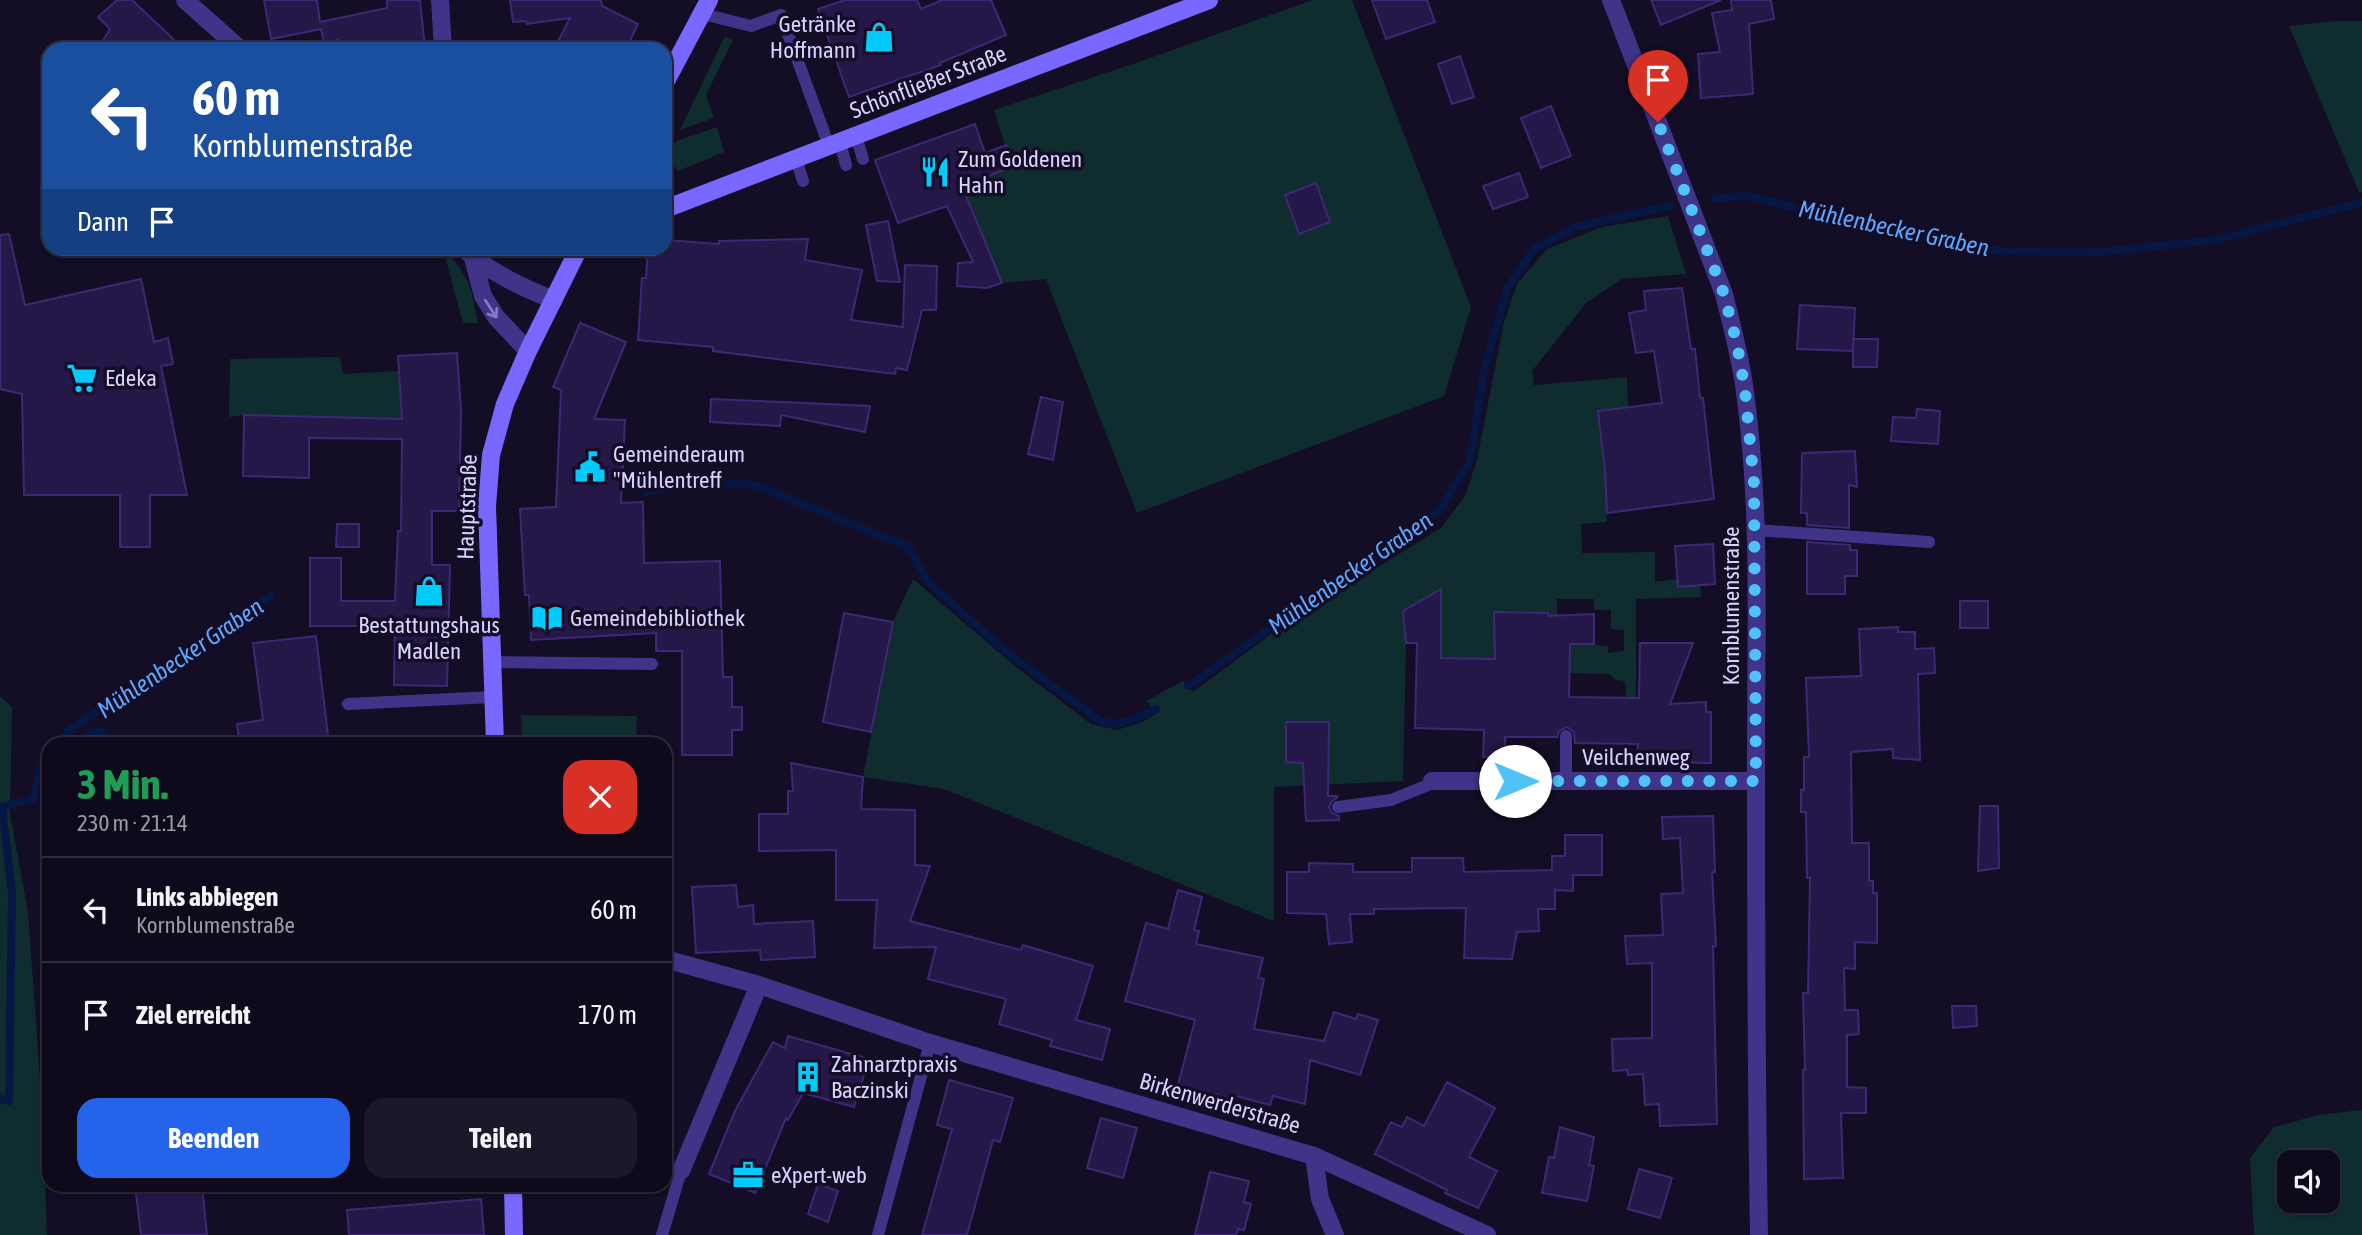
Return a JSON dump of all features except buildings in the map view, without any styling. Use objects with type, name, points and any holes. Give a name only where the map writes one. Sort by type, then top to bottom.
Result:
[{"type":"main road","name":"Schönfließer Straße","points":[[672,206],[1209,0]]},
{"type":"main road","points":[[672,70],[706,7]]},
{"type":"main road","name":"Hauptstraße","points":[[495,737],[487,506],[491,455],[505,404],[575,256]]},
{"type":"main road","points":[[513,1192],[514,1235]]},
{"type":"street","points":[[185,0],[232,42]]},
{"type":"street","points":[[440,0],[443,42]]},
{"type":"street","name":"Kornblumenstraße","points":[[1611,0],[1724,294],[1745,390],[1754,484],[1755,530],[1756,1081],[1759,1235]]},
{"type":"street","points":[[469,256],[483,296],[495,317],[528,351]]},
{"type":"street","points":[[473,256],[519,286],[554,300]]},
{"type":"street","name":"Veilchenweg","points":[[1435,781],[1756,781]]},
{"type":"street","name":"Birkenwerderstraße","points":[[672,961],[759,985],[930,1043],[1314,1156],[1487,1235]]},
{"type":"street","points":[[681,1171],[759,985]]},
{"type":"street","points":[[1314,1156],[1320,1199],[1335,1235]]},
{"type":"lane","points":[[706,7],[751,26],[782,15],[842,141],[846,165]]},
{"type":"lane","points":[[842,141],[863,159]]},
{"type":"lane","points":[[796,159],[803,181]]},
{"type":"lane","points":[[1755,530],[1929,542]]},
{"type":"lane","points":[[492,662],[652,664]]},
{"type":"lane","points":[[348,704],[493,697]]},
{"type":"lane","points":[[1566,736],[1566,781]]},
{"type":"lane","points":[[1338,807],[1391,800],[1435,781]]},
{"type":"lane","points":[[878,1235],[930,1043]]},
{"type":"lane","points":[[662,1235],[681,1171]]},
{"type":"green space","points":[[1313,0],[1352,0],[1471,307],[1444,396],[1137,513],[1046,279],[1002,283],[961,183],[1012,167],[994,110]]},
{"type":"green space","points":[[2362,21],[2362,192],[2359,192],[2289,26]]},
{"type":"green space","points":[[725,36],[733,40],[706,95],[714,118],[680,130]]},
{"type":"green space","points":[[717,127],[724,152],[678,171],[672,162],[672,151],[676,141]]},
{"type":"green space","points":[[1668,216],[1686,274],[1622,279],[1586,303],[1532,371],[1534,385],[1627,377],[1628,407],[1605,466],[1607,522],[1581,524],[1582,553],[1655,552],[1655,582],[1677,579],[1678,587],[1700,585],[1701,597],[1636,599],[1636,701],[1627,703],[1625,681],[1616,680],[1609,674],[1569,673],[1570,644],[1608,646],[1608,653],[1624,651],[1624,630],[1611,629],[1611,610],[1594,610],[1594,599],[1557,599],[1558,673],[1429,657],[1441,641],[1441,589],[1404,611],[1406,643],[1403,781],[1274,787],[1274,921],[944,789],[863,777],[893,622],[913,579],[1016,667],[1091,724],[1117,730],[1142,722],[1158,713],[1146,701],[1183,681],[1193,692],[1278,629],[1441,528],[1465,496],[1477,460],[1504,322],[1517,284],[1547,249],[1602,227]]},
{"type":"green space","points":[[445,256],[449,256],[460,269],[469,284],[474,302],[478,323],[463,323]]},
{"type":"green space","points":[[340,357],[343,374],[399,371],[413,419],[244,415],[229,417],[230,359]]},
{"type":"green space","points":[[0,696],[12,707],[10,814],[28,912],[42,1105],[42,1192],[45,1192],[47,1235],[0,1235]]},
{"type":"green space","points":[[521,715],[637,716],[636,737],[522,737]]},
{"type":"green space","points":[[2362,1110],[2362,1235],[2254,1235],[2250,1158],[2274,1127],[2318,1115]]},
{"type":"water","points":[[99,726],[112,737],[79,737]]},
{"type":"waterway","name":"Mühlenbecker Graben","points":[[1715,199],[1747,195],[1872,229],[1999,251],[2099,252],[2217,240],[2362,202]]},
{"type":"waterway","name":"Mühlenbecker Graben","points":[[1188,686],[1440,510],[1470,460],[1484,370],[1508,287],[1534,249],[1575,227],[1669,206]]},
{"type":"waterway","name":"Mühlenbecker Graben","points":[[647,492],[704,482],[756,485],[908,547],[929,583],[1009,654],[1102,722],[1124,722],[1156,709]]},
{"type":"waterway","name":"Mühlenbecker Graben","points":[[62,737],[79,723],[168,668],[233,618],[271,596]]},
{"type":"waterway","name":"Mühlenbecker Graben","points":[[0,1099],[9,1101],[12,893],[2,807],[33,799],[42,765]]},
{"type":"place","name":"Getränke Hoffmann","points":[[879,37]]},
{"type":"place","name":"Zum Goldenen Hahn","points":[[935,172]]},
{"type":"place","name":"Edeka","points":[[82,378]]},
{"type":"place","name":"Gemeinderaum \"Mühlentreff","points":[[590,467]]},
{"type":"place","name":"Bestattungshaus Madlen","points":[[429,591]]},
{"type":"place","name":"Gemeindebibliothek","points":[[547,618]]},
{"type":"place","name":"Zahnarztpraxis Baczinski","points":[[808,1077]]},
{"type":"place","name":"eXpert-web","points":[[748,1175]]},
{"type":"route","points":[[1515,781],[1756,781],[1754,484],[1745,390],[1724,294],[1658,122]]}]
